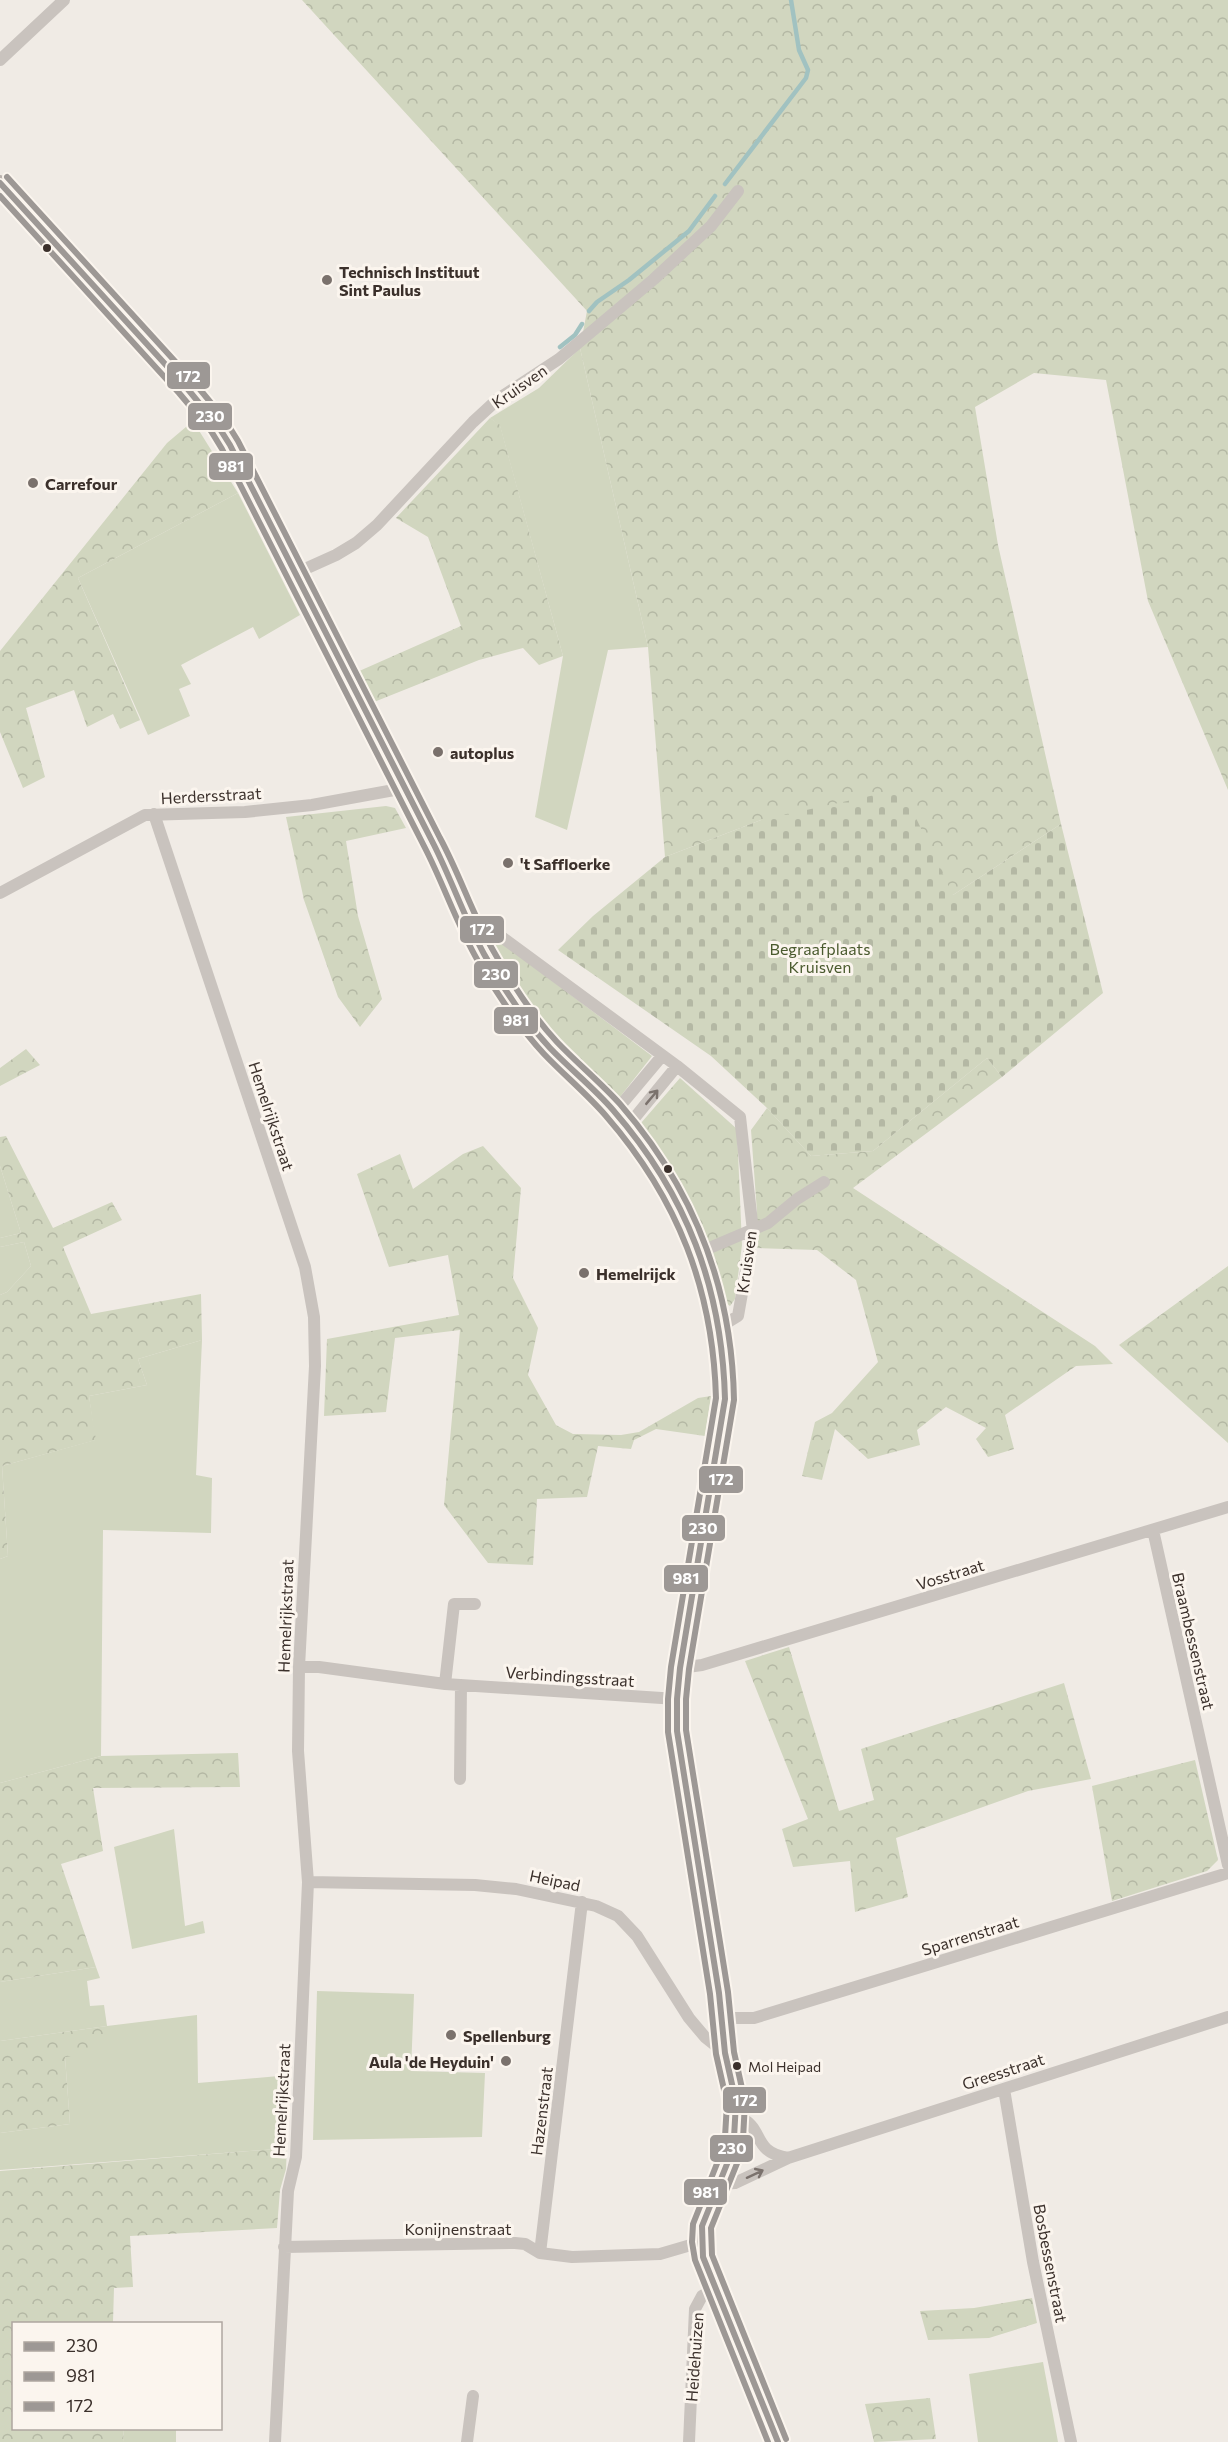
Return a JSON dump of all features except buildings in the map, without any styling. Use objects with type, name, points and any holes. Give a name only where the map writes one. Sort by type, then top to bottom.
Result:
[{"type":"street","points":[[0,60],[64,0]]},
{"type":"street","name":"Kruisven","points":[[0,183],[179,379],[218,426],[296,573],[446,869],[467,921],[490,965],[517,1007],[544,1041],[615,1112],[664,1180],[700,1252],[720,1327],[738,1316],[753,1231],[740,1117],[677,1066],[484,924],[467,921]]},
{"type":"street","name":"Kruisven","points":[[296,573],[336,555],[370,531],[473,422],[498,399],[559,359],[654,279],[711,226],[738,191]]},
{"type":"street","name":"Herdersstraat","points":[[0,893],[136,819],[154,814],[245,812],[312,805],[405,788]]},
{"type":"street","name":"Hemelrijkstraat","points":[[154,814],[305,1267],[314,1317],[315,1366],[299,1667],[298,1751],[308,1882],[296,2157],[288,2191],[275,2442]]},
{"type":"street","points":[[615,1112],[662,1056]]},
{"type":"street","points":[[627,1127],[677,1066]]},
{"type":"street","points":[[700,1252],[768,1223],[797,1198],[824,1182]]},
{"type":"street","points":[[720,1327],[726,1363],[725,1399],[680,1668],[677,1699],[681,1764],[719,1993],[725,2053],[736,2102],[729,2159],[702,2226],[701,2242],[703,2257],[778,2442]]},
{"type":"street","name":"Vosstraat","points":[[680,1668],[702,1665],[1228,1507]]},
{"type":"street","name":"Braambessenstraat","points":[[1153,1530],[1228,1865]]},
{"type":"street","points":[[445,1684],[454,1604],[475,1604]]},
{"type":"street","name":"Verbindingsstraat","points":[[299,1667],[319,1667],[445,1684],[677,1699]]},
{"type":"street","points":[[460,1779],[461,1685]]},
{"type":"street","name":"Sparrenstraat","points":[[720,2018],[754,2018],[1228,1873]]},
{"type":"street","name":"Heipad","points":[[308,1882],[475,1885],[516,1889],[582,1902],[618,1916],[638,1936],[689,2018],[705,2037],[725,2053]]},
{"type":"street","name":"Hazenstraat","points":[[540,2253],[582,1902]]},
{"type":"street","name":"Greesstraat","points":[[720,2184],[735,2182],[788,2158],[1228,2017]]},
{"type":"street","name":"Bosbessenstraat","points":[[1004,2089],[1033,2262],[1071,2442]]},
{"type":"street","points":[[736,2116],[751,2123],[765,2149],[776,2156],[788,2158]]},
{"type":"street","name":"Konijnenstraat","points":[[284,2247],[515,2243],[525,2244],[540,2253],[572,2257],[660,2254],[701,2242]]},
{"type":"street","name":"Heidehuizen","points":[[688,2442],[695,2309],[702,2296],[716,2288]]},
{"type":"street","points":[[467,2442],[473,2396]]},
{"type":"green space","points":[[302,0],[1228,0],[1228,790],[1148,601],[1106,380],[1034,373],[975,407],[998,545],[1061,824],[953,895],[761,820],[665,857],[648,647],[580,348],[587,311]]},
{"type":"green space","points":[[580,348],[648,647],[608,650],[567,830],[535,817],[563,656],[500,426],[490,418],[539,388]]},
{"type":"green space","points":[[490,418],[500,425],[563,656],[539,665],[523,648],[479,660],[374,702],[357,672],[461,626],[428,537],[396,518]]},
{"type":"green space","points":[[193,421],[238,493],[78,578],[140,720],[120,729],[113,714],[87,727],[74,690],[26,708],[45,777],[23,788],[0,732],[0,651],[167,443]]},
{"type":"green space","points":[[238,493],[300,615],[259,639],[253,627],[181,665],[191,684],[179,689],[190,716],[148,735],[78,578]]},
{"type":"green space","name":"Begraafplaats Kruisven","points":[[902,789],[953,895],[1061,824],[1103,993],[1002,1077],[987,1058],[873,1151],[811,1156],[767,1108],[711,1056],[558,950],[593,916],[665,857],[761,820]]},
{"type":"green space","points":[[386,806],[395,808],[406,828],[346,841],[358,916],[382,999],[360,1027],[338,997],[304,900],[286,817]]},
{"type":"green space","points":[[498,940],[652,1056],[620,1097],[529,1006],[500,964],[489,942]]},
{"type":"green space","points":[[26,1049],[40,1065],[0,1086],[0,1068]]},
{"type":"green space","points":[[987,1058],[1002,1077],[853,1188],[1095,1346],[1113,1364],[1076,1366],[1005,1415],[1014,1449],[988,1457],[976,1439],[986,1428],[946,1407],[917,1430],[920,1445],[868,1459],[835,1429],[822,1480],[802,1476],[815,1422],[832,1413],[878,1362],[856,1280],[817,1250],[756,1248],[757,1212],[751,1130],[767,1108],[811,1156],[873,1151]]},
{"type":"green space","points":[[680,1078],[737,1129],[742,1245],[735,1299],[730,1306],[724,1301],[712,1253],[693,1208],[641,1123]]},
{"type":"green space","points":[[6,1136],[53,1228],[112,1202],[122,1220],[63,1247],[91,1314],[201,1294],[202,1340],[138,1359],[147,1385],[89,1396],[96,1440],[2,1466],[8,1556],[0,1559],[0,1295],[7,1292],[31,1266],[24,1242],[0,1247],[0,1238],[21,1233],[0,1166],[0,1137]]},
{"type":"green space","points":[[483,1146],[521,1188],[513,1278],[538,1328],[528,1375],[556,1425],[573,1434],[621,1435],[639,1432],[698,1398],[711,1396],[705,1436],[656,1429],[634,1440],[631,1449],[598,1446],[587,1497],[537,1499],[533,1565],[488,1563],[444,1505],[460,1330],[395,1338],[386,1412],[324,1416],[327,1339],[459,1315],[448,1255],[389,1267],[357,1174],[400,1154],[413,1189],[463,1154]]},
{"type":"green space","points":[[0,1166],[21,1233],[0,1238]]},
{"type":"green space","points":[[24,1242],[31,1266],[7,1292],[0,1295],[0,1247]]},
{"type":"green space","points":[[1228,1266],[1228,1443],[1119,1345]]},
{"type":"green space","points":[[202,1340],[196,1475],[212,1478],[211,1533],[103,1530],[101,1756],[0,1783],[0,1559],[8,1556],[2,1466],[95,1440],[89,1396],[147,1385],[138,1359]]},
{"type":"green space","points":[[789,1647],[839,1811],[874,1800],[861,1749],[1064,1683],[1091,1779],[1028,1791],[896,1838],[908,1897],[855,1912],[850,1861],[793,1867],[782,1829],[808,1819],[745,1661]]},
{"type":"green space","points":[[238,1753],[240,1787],[93,1788],[103,1851],[61,1864],[96,1967],[0,1982],[0,1783],[101,1756]]},
{"type":"green space","points":[[1195,1760],[1218,1860],[1207,1871],[1112,1901],[1092,1786]]},
{"type":"green space","points":[[174,1829],[185,1926],[203,1921],[205,1933],[132,1949],[114,1847]]},
{"type":"green space","points":[[96,1967],[100,1978],[87,1981],[90,2006],[104,2005],[107,2026],[0,2041],[0,1982]]},
{"type":"green space","points":[[317,1991],[414,1994],[411,2071],[485,2073],[482,2137],[313,2140]]},
{"type":"green space","points":[[197,2015],[198,2083],[290,2075],[285,2078],[276,2149],[0,2170],[0,2133],[70,2124],[65,2057],[107,2026]]},
{"type":"green space","points":[[107,2026],[107,2052],[65,2057],[70,2124],[0,2133],[0,2041]]},
{"type":"green space","points":[[290,2075],[286,2169],[280,2190],[277,2228],[130,2236],[133,2287],[114,2288],[113,2322],[12,2322],[12,2430],[124,2430],[123,2442],[0,2442],[0,2171],[276,2149],[285,2078]]},
{"type":"green space","points":[[1032,2298],[1037,2323],[989,2338],[928,2340],[920,2311],[974,2308]]},
{"type":"green space","points":[[1043,2362],[1058,2442],[978,2442],[969,2374]]},
{"type":"green space","points":[[930,2398],[936,2439],[874,2442],[865,2404]]},
{"type":"green space","points":[[124,2430],[176,2430],[176,2442],[123,2442]]},
{"type":"waterway","points":[[725,184],[806,78],[808,70],[799,50],[791,0]]},
{"type":"waterway","points":[[589,311],[597,302],[629,280],[689,231],[715,196]]},
{"type":"waterway","points":[[560,347],[575,335],[582,324]]},
{"type":"transit line","name":"172","points":[[7,177],[193,381],[225,420],[238,441],[447,852],[486,938],[539,1021],[620,1104],[646,1136],[669,1170],[688,1205],[717,1279],[732,1358],[734,1400],[689,1669],[686,1730],[728,1992],[734,2052],[745,2102],[743,2139],[738,2161],[711,2228],[712,2255],[786,2439]]},
{"type":"transit line","name":"230","points":[[0,183],[186,387],[218,426],[256,495],[434,845],[491,967],[514,1003],[540,1037],[606,1102],[639,1142],[661,1175],[696,1244],[717,1319],[725,1399],[680,1668],[677,1731],[719,1993],[725,2053],[736,2102],[734,2138],[729,2159],[702,2226],[703,2257],[778,2442]]},
{"type":"transit line","name":"981","points":[[0,196],[211,431],[425,848],[478,961],[500,998],[525,1032],[599,1108],[631,1147],[672,1213],[687,1247],[708,1320],[716,1398],[671,1667],[668,1732],[710,1994],[716,2054],[727,2103],[725,2137],[720,2156],[693,2224],[692,2242],[695,2260],[768,2442]]},
{"type":"place","name":"Technisch Instituut Sint Paulus","points":[[327,280]]},
{"type":"place","name":"Carrefour","points":[[33,483]]},
{"type":"place","name":"autoplus","points":[[438,752]]},
{"type":"place","name":"'t Saffloerke","points":[[508,863]]},
{"type":"place","name":"Hemelrijck","points":[[584,1273]]},
{"type":"place","name":"Spellenburg","points":[[451,2035]]},
{"type":"place","name":"Aula 'de Heyduin'","points":[[506,2061]]},
{"type":"place","name":"Mol Heipad","points":[[737,2066]]}]
